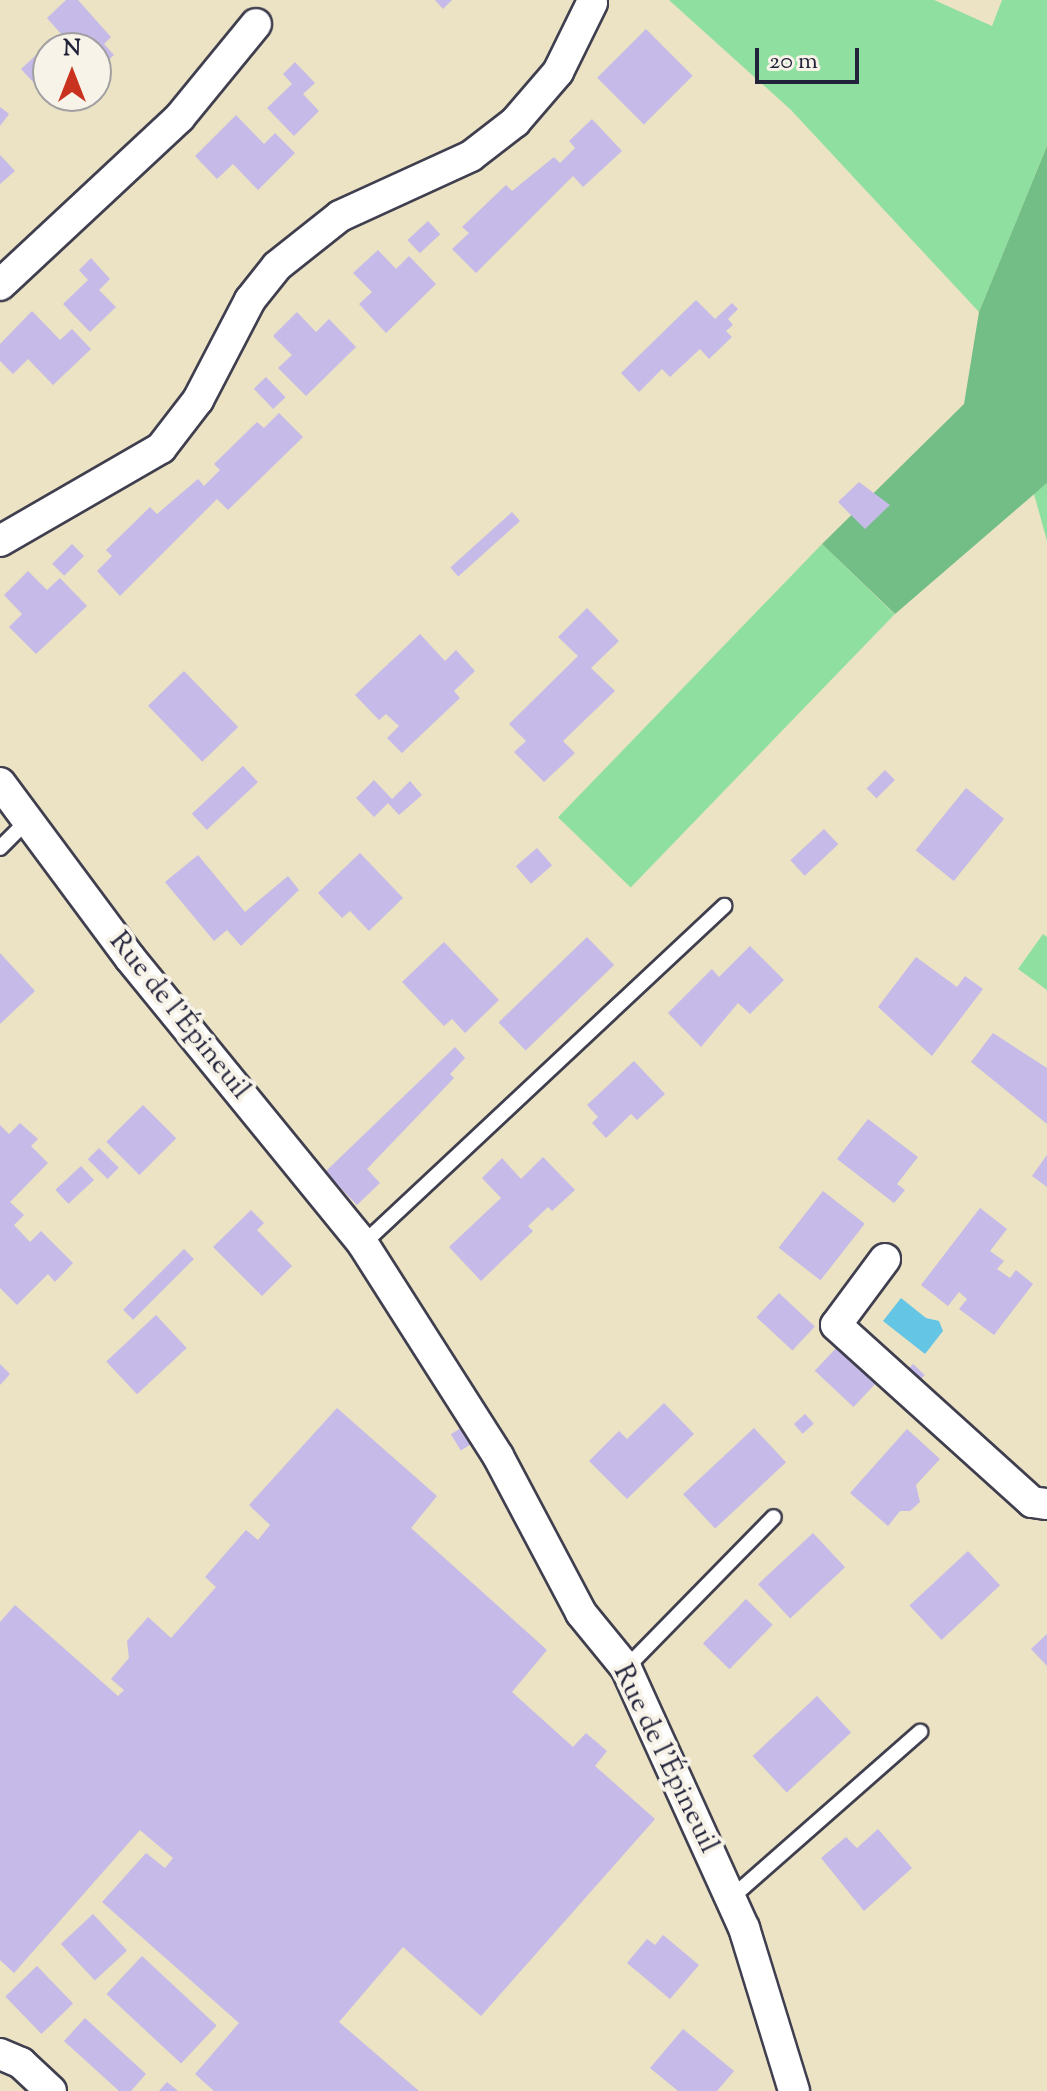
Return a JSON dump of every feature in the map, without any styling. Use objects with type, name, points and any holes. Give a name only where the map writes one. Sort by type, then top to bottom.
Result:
[{"type":"street","points":[[0,541],[161,448],[198,400],[250,300],[277,266],[340,216],[471,156],[515,122],[558,72],[593,2]]},
{"type":"street","points":[[0,285],[180,117],[256,24]]},
{"type":"street","name":"Rue de l'Épineuil","points":[[0,783],[26,822],[363,1244],[498,1456],[581,1613],[626,1668],[731,1898],[766,1992],[794,2091]]},
{"type":"street","points":[[885,1259],[836,1325],[1032,1502],[1047,1504]]},
{"type":"street","points":[[0,2054],[21,2063],[51,2091]]},
{"type":"lane","points":[[0,848],[26,822]]},
{"type":"lane","points":[[363,1244],[724,906]]},
{"type":"lane","points":[[626,1668],[774,1517]]},
{"type":"lane","points":[[731,1898],[920,1732]]},
{"type":"green space","points":[[669,0],[934,0],[992,26],[1002,0],[1047,0],[1047,146],[979,312],[791,110]]},
{"type":"green space","points":[[1047,146],[1047,483],[895,614],[822,544],[964,404],[979,312]]},
{"type":"green space","points":[[1047,483],[1047,541],[1034,494]]},
{"type":"green space","points":[[822,544],[895,614],[631,888],[558,817]]},
{"type":"green space","points":[[1043,934],[1047,937],[1047,990],[1018,969]]},
{"type":"water","points":[[901,1298],[926,1318],[939,1321],[943,1331],[925,1354],[883,1321]]},
{"type":"building","points":[[66,0],[78,0],[107,32],[59,32],[47,18]]},
{"type":"building","points":[[435,0],[452,0],[443,9]]},
{"type":"building","points":[[646,29],[693,76],[644,124],[597,78]]},
{"type":"building","points":[[32,59],[32,81],[21,69]]},
{"type":"building","points":[[295,62],[315,83],[303,94],[319,111],[294,136],[267,108],[292,84],[283,74]]},
{"type":"building","points":[[0,107],[9,114],[0,126]]},
{"type":"building","points":[[236,115],[264,144],[275,133],[295,153],[258,190],[233,164],[217,179],[195,156]]},
{"type":"building","points":[[592,119],[622,151],[583,187],[573,176],[476,273],[452,249],[469,233],[462,227],[506,185],[512,191],[554,157],[560,163],[575,148],[569,141]]},
{"type":"building","points":[[0,155],[15,171],[0,184]]},
{"type":"building","points":[[428,221],[440,234],[420,253],[408,240]]},
{"type":"building","points":[[378,250],[396,269],[409,256],[436,284],[386,333],[359,304],[372,292],[353,273]]},
{"type":"building","points":[[91,258],[110,279],[99,290],[116,307],[90,332],[63,304],[88,280],[79,270]]},
{"type":"building","points":[[696,300],[715,319],[732,303],[738,309],[728,319],[733,325],[726,331],[732,337],[709,359],[700,349],[670,377],[662,369],[639,392],[621,373]]},
{"type":"building","points":[[32,311],[60,340],[72,329],[91,349],[53,385],[28,359],[13,374],[0,361],[0,344]]},
{"type":"building","points":[[297,312],[316,332],[329,319],[356,347],[306,396],[278,368],[292,355],[273,336]]},
{"type":"building","points":[[266,377],[285,397],[273,409],[254,389]]},
{"type":"building","points":[[279,413],[303,437],[228,510],[217,499],[120,596],[97,571],[112,556],[106,550],[150,507],[157,514],[198,479],[204,486],[220,470],[214,464],[257,422],[264,428]]},
{"type":"building","points":[[859,482],[890,505],[865,529],[838,502]]},
{"type":"building","points":[[512,512],[520,521],[458,576],[450,568]]},
{"type":"building","points":[[72,544],[84,556],[64,576],[52,564]]},
{"type":"building","points":[[28,571],[47,590],[60,578],[87,606],[36,654],[9,627],[22,614],[4,595]]},
{"type":"building","points":[[587,608],[619,641],[591,668],[615,691],[563,741],[575,753],[544,782],[514,752],[526,741],[509,724],[578,656],[558,637]]},
{"type":"building","points":[[420,634],[445,661],[456,650],[475,671],[454,691],[460,698],[402,753],[387,738],[399,726],[386,714],[379,720],[355,695]]},
{"type":"building","points":[[184,671],[238,727],[202,762],[148,706]]},
{"type":"building","points":[[243,766],[258,782],[207,830],[192,814]]},
{"type":"building","points":[[885,770],[895,780],[877,798],[867,788]]},
{"type":"building","points":[[374,780],[392,799],[410,781],[422,795],[399,815],[388,803],[374,817],[356,798]]},
{"type":"building","points":[[966,788],[1004,819],[954,881],[916,850]]},
{"type":"building","points":[[824,829],[838,844],[805,876],[790,860]]},
{"type":"building","points":[[537,848],[552,865],[531,884],[516,866]]},
{"type":"building","points":[[360,853],[403,898],[369,931],[350,911],[342,918],[318,893]]},
{"type":"building","points":[[198,855],[245,912],[288,876],[299,890],[241,946],[227,930],[214,941],[165,882]]},
{"type":"building","points":[[587,937],[614,965],[526,1050],[499,1022]]},
{"type":"building","points":[[444,942],[499,1000],[465,1033],[452,1019],[444,1026],[402,982]]},
{"type":"building","points":[[750,946],[784,980],[750,1014],[738,1003],[701,1047],[668,1013],[712,969],[719,977]]},
{"type":"building","points":[[0,953],[35,991],[0,1024]]},
{"type":"building","points":[[916,957],[957,987],[965,976],[983,989],[932,1056],[878,1007]]},
{"type":"building","points":[[993,1033],[1047,1068],[1047,1124],[971,1062]]},
{"type":"building","points":[[455,1047],[465,1058],[450,1074],[454,1078],[367,1169],[380,1183],[357,1205],[325,1172]]},
{"type":"building","points":[[634,1061],[665,1094],[637,1120],[631,1114],[606,1138],[592,1123],[598,1117],[587,1105]]},
{"type":"building","points":[[143,1105],[176,1138],[139,1175],[106,1142]]},
{"type":"building","points":[[868,1119],[918,1157],[897,1184],[905,1190],[894,1203],[837,1159]]},
{"type":"building","points":[[20,1123],[38,1139],[31,1146],[48,1163],[10,1202],[24,1215],[14,1225],[30,1242],[41,1231],[73,1263],[55,1282],[48,1274],[17,1305],[0,1288],[0,1125],[9,1134]]},
{"type":"building","points":[[99,1148],[119,1168],[107,1179],[88,1159]]},
{"type":"building","points":[[1047,1155],[1047,1187],[1032,1176]]},
{"type":"building","points":[[543,1157],[575,1190],[552,1211],[548,1207],[528,1226],[533,1231],[481,1281],[449,1247],[501,1198],[482,1178],[502,1158],[521,1179]]},
{"type":"building","points":[[81,1166],[94,1180],[68,1204],[55,1190]]},
{"type":"building","points":[[823,1191],[865,1224],[820,1280],[779,1248]]},
{"type":"building","points":[[980,1208],[1007,1229],[990,1251],[1004,1261],[997,1269],[1010,1278],[1016,1270],[1033,1284],[994,1335],[959,1309],[967,1299],[959,1292],[948,1306],[921,1285]]},
{"type":"building","points":[[251,1210],[264,1223],[257,1230],[292,1266],[262,1296],[213,1247]]},
{"type":"building","points":[[184,1249],[194,1259],[133,1320],[123,1310]]},
{"type":"building","points":[[779,1293],[815,1326],[792,1351],[756,1317]]},
{"type":"building","points":[[156,1315],[187,1348],[137,1394],[106,1361]]},
{"type":"building","points":[[838,1346],[877,1382],[854,1407],[815,1371]]},
{"type":"building","points":[[0,1364],[10,1374],[0,1385]]},
{"type":"building","points":[[913,1364],[925,1375],[917,1384],[905,1373]]},
{"type":"building","points":[[664,1403],[694,1434],[627,1499],[589,1461],[619,1431],[627,1439]]},
{"type":"building","points":[[337,1408],[437,1496],[411,1528],[547,1650],[512,1692],[573,1747],[586,1733],[607,1751],[595,1766],[655,1819],[481,2016],[403,1947],[339,2022],[419,2091],[214,2091],[195,2074],[239,2023],[102,1902],[146,1853],[165,1868],[173,1858],[140,1830],[14,1973],[0,1960],[0,1622],[15,1605],[118,1696],[124,1690],[111,1679],[129,1658],[127,1641],[148,1617],[171,1638],[216,1587],[205,1577],[246,1530],[258,1540],[270,1525],[249,1505]]},
{"type":"building","points":[[805,1414],[814,1424],[803,1434],[794,1424]]},
{"type":"building","points":[[461,1428],[471,1444],[461,1450],[451,1434]]},
{"type":"building","points":[[754,1428],[786,1462],[715,1529],[683,1494]]},
{"type":"building","points":[[907,1429],[940,1459],[916,1485],[920,1502],[910,1511],[900,1511],[888,1526],[850,1493]]},
{"type":"building","points":[[813,1533],[845,1567],[790,1619],[758,1584]]},
{"type":"building","points":[[968,1551],[1000,1585],[942,1640],[909,1606]]},
{"type":"building","points":[[746,1599],[773,1625],[730,1669],[703,1644]]},
{"type":"building","points":[[1047,1634],[1047,1666],[1031,1649]]},
{"type":"building","points":[[817,1696],[851,1733],[787,1793],[753,1756]]},
{"type":"building","points":[[878,1829],[912,1868],[864,1911],[821,1858],[846,1837],[857,1848]]},
{"type":"building","points":[[93,1914],[127,1951],[95,1981],[61,1944]]},
{"type":"building","points":[[663,1935],[699,1965],[670,1999],[627,1963],[647,1939],[655,1945]]},
{"type":"building","points":[[142,1956],[217,2026],[181,2064],[107,1994]]},
{"type":"building","points":[[37,1966],[73,2003],[41,2034],[5,1997]]},
{"type":"building","points":[[85,2018],[146,2074],[131,2091],[119,2091],[64,2041]]},
{"type":"building","points":[[683,2029],[734,2071],[717,2091],[678,2091],[650,2068]]},
{"type":"building","points":[[167,2082],[178,2091],[159,2091]]}]
